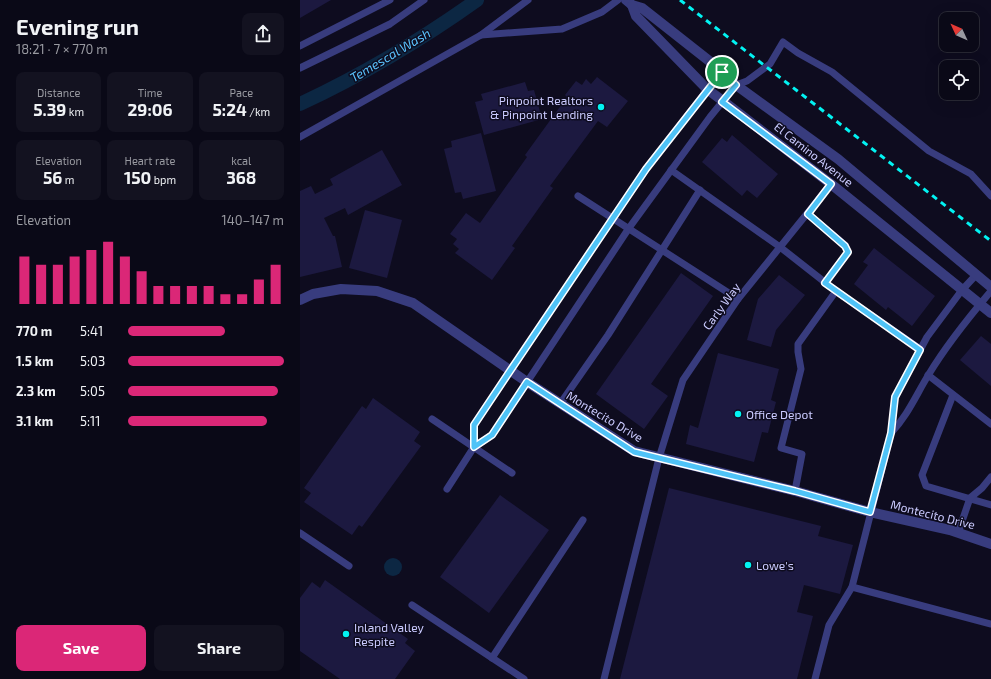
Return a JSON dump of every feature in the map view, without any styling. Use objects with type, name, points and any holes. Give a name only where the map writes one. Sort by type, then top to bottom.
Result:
[{"type":"street","name":"El Camino Avenue","points":[[629,3],[642,8],[736,85],[838,159],[991,287]]},
{"type":"street","name":"El Camino Avenue","points":[[629,3],[636,16],[722,102],[831,184],[991,313]]},
{"type":"street","name":"Montecito Drive","points":[[300,300],[313,294],[341,289],[377,291],[413,303],[510,371],[634,452],[795,491],[870,512],[958,533],[991,544]]},
{"type":"lane","points":[[300,46],[390,0]]},
{"type":"lane","points":[[300,68],[390,24],[424,0]]},
{"type":"lane","points":[[300,137],[481,35],[528,0]]},
{"type":"lane","points":[[481,35],[562,29],[602,12],[618,0]]},
{"type":"lane","points":[[447,489],[474,447],[492,435],[629,228],[722,102],[736,85],[747,81],[770,64],[783,42],[798,53],[832,72],[929,151],[971,174],[991,196]]},
{"type":"lane","points":[[474,447],[474,425],[646,169],[707,88],[722,72]]},
{"type":"lane","points":[[671,170],[780,248],[836,291],[920,350]]},
{"type":"lane","name":"Carly Way","points":[[604,679],[659,458],[683,380],[738,299],[831,184]]},
{"type":"lane","points":[[560,404],[608,335],[700,190]]},
{"type":"lane","points":[[578,196],[613,216],[662,251],[738,299]]},
{"type":"lane","points":[[808,214],[845,246],[848,252],[825,283]]},
{"type":"lane","points":[[815,679],[829,625],[852,587],[891,433],[895,397],[920,350],[962,290],[976,275]]},
{"type":"lane","points":[[891,433],[903,420],[928,375],[956,334],[991,290]]},
{"type":"lane","points":[[795,491],[802,454],[782,448],[801,369],[798,344],[836,291]]},
{"type":"lane","points":[[928,375],[991,424]]},
{"type":"lane","points":[[953,395],[922,475],[926,486],[991,505]]},
{"type":"lane","points":[[432,419],[512,473]]},
{"type":"lane","points":[[958,533],[970,498],[982,488],[991,477]]},
{"type":"lane","points":[[492,658],[583,520]]},
{"type":"lane","points":[[300,533],[349,566]]},
{"type":"lane","points":[[852,587],[991,624]]},
{"type":"lane","points":[[412,605],[524,679]]},
{"type":"water","points":[[393,558],[399,561],[402,567],[399,573],[393,576],[387,573],[384,567],[387,561]]},
{"type":"building","points":[[300,0],[331,0],[300,18]]},
{"type":"building","points":[[597,77],[628,101],[607,127],[598,121],[550,186],[553,188],[512,246],[515,248],[492,280],[455,253],[459,249],[453,244],[457,239],[450,234],[466,213],[480,223],[527,157],[525,155],[567,97],[565,95],[576,81],[582,85],[586,79],[591,84]]},
{"type":"building","points":[[525,82],[528,91],[534,90],[542,119],[484,135],[475,102],[483,100],[481,94]]},
{"type":"building","points":[[481,133],[496,191],[463,199],[461,192],[455,193],[444,149],[452,147],[451,141]]},
{"type":"building","points":[[732,135],[778,174],[757,198],[747,190],[742,196],[702,162],[722,138],[727,142]]},
{"type":"building","points":[[382,150],[402,185],[348,215],[345,208],[324,218],[333,236],[335,236],[342,267],[300,277],[300,191],[311,186],[315,194],[333,185],[330,179]]},
{"type":"building","points":[[365,210],[402,220],[387,278],[349,268]]},
{"type":"building","points":[[874,248],[935,296],[912,326],[888,307],[886,310],[854,284],[868,265],[863,262]]},
{"type":"building","points":[[681,273],[713,296],[651,384],[668,396],[644,429],[596,394]]},
{"type":"building","points":[[779,275],[805,295],[776,330],[771,347],[747,340],[758,299]]},
{"type":"building","points":[[981,336],[991,344],[991,386],[960,360]]},
{"type":"building","name":"Office Depot","points":[[718,353],[779,369],[771,400],[776,402],[768,433],[762,432],[754,462],[686,444],[690,425],[698,428]]},
{"type":"building","points":[[373,398],[420,432],[414,441],[421,446],[362,527],[359,525],[352,535],[304,502],[311,493],[304,488],[362,406],[366,409]]},
{"type":"building","name":"Lowe's","points":[[669,488],[821,526],[818,536],[853,545],[840,594],[804,585],[797,612],[813,616],[797,679],[620,679]]},
{"type":"building","points":[[500,495],[549,530],[489,613],[440,577]]},
{"type":"building","points":[[325,580],[408,639],[405,643],[415,651],[395,679],[340,679],[300,651],[300,598],[312,582],[320,588]]},
{"type":"waterway","name":"Temescal Wash","points":[[300,104],[391,56],[477,0]]},
{"type":"railway","points":[[680,0],[991,241]]},
{"type":"place","name":"Pinpoint Realtors & Pinpoint Lending","points":[[601,107]]},
{"type":"place","name":"Office Depot","points":[[738,414]]},
{"type":"place","name":"Lowe's","points":[[748,565]]},
{"type":"place","name":"Inland Valley Respite","points":[[346,634]]},
{"type":"route","points":[[722,72],[736,85],[722,102],[740,114],[831,184],[808,214],[845,246],[848,252],[825,283],[920,350],[895,397],[891,433],[870,512],[795,491],[634,452],[598,430],[527,382],[492,435],[474,447],[474,425],[646,169],[707,88],[722,72]]}]
